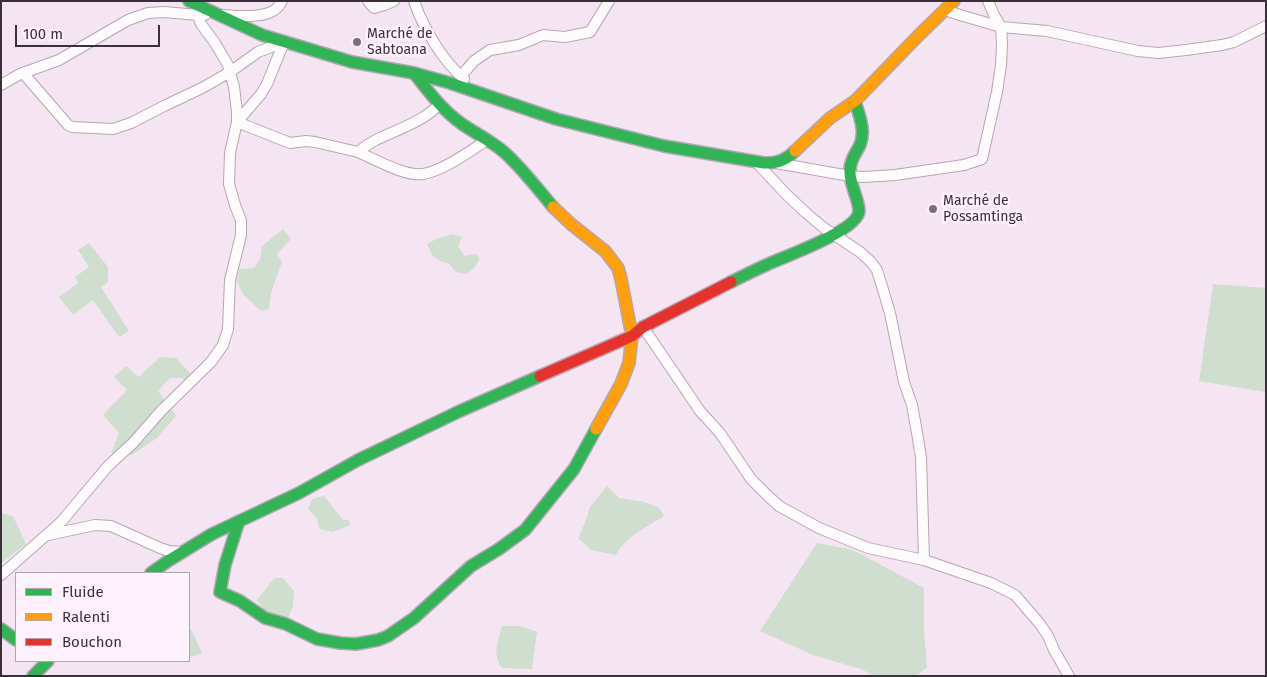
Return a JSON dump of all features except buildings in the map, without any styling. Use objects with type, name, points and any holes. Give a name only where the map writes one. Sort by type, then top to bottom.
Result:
[{"type":"street","points":[[189,1],[262,35],[352,62],[414,73],[478,92],[556,119],[664,146],[756,162],[776,163],[864,177],[896,175],[964,165],[982,159],[1001,65],[1001,27],[988,1]]},
{"type":"street","points":[[1,85],[23,73],[59,60],[128,20],[148,13],[248,16],[267,13],[276,9],[282,1]]},
{"type":"street","points":[[368,1],[374,8],[394,1]]},
{"type":"street","points":[[414,1],[432,39],[460,76],[478,92]]},
{"type":"street","points":[[460,76],[474,61],[490,50],[519,45],[543,35],[564,37],[590,32],[609,1]]},
{"type":"street","points":[[776,163],[790,156],[830,118],[855,101],[954,1]]},
{"type":"street","points":[[945,10],[1001,27],[1047,31],[1138,51],[1158,53],[1228,44],[1266,26]]},
{"type":"street","points":[[1,575],[61,522],[108,466],[133,443],[161,410],[211,362],[222,345],[228,329],[230,280],[241,235],[241,220],[229,184],[230,153],[237,122],[234,87],[230,72],[198,16]]},
{"type":"street","points":[[23,73],[68,125],[72,127],[113,128],[132,123],[202,88],[230,72],[258,52],[284,42]]},
{"type":"street","points":[[237,122],[267,84],[284,42]]},
{"type":"street","points":[[239,521],[223,573],[220,592],[240,601],[265,618],[286,624],[317,639],[356,644],[378,640],[388,636],[414,618],[464,572],[525,530],[565,481],[621,384],[629,363],[632,336],[618,268],[605,251],[571,224],[554,207],[516,163],[502,150],[460,123],[439,104],[414,73]]},
{"type":"street","points":[[153,572],[212,534],[299,493],[358,460],[460,411],[632,336],[643,327],[721,287],[773,262],[804,250],[849,225],[859,214],[850,176],[852,159],[862,138],[855,101]]},
{"type":"street","points":[[358,152],[372,142],[430,113],[439,104]]},
{"type":"street","points":[[237,122],[290,143],[315,142],[358,152],[399,170],[422,174],[437,170],[487,140]]},
{"type":"street","points":[[756,162],[805,212],[860,252],[877,270],[890,314],[904,382],[912,405],[921,457],[924,560]]},
{"type":"street","points":[[643,327],[700,410],[720,433],[752,479],[779,506],[819,528],[868,548],[924,560],[991,583],[1015,595],[1040,624],[1069,676]]},
{"type":"street","points":[[47,535],[95,525],[111,526],[160,548],[183,552]]},
{"type":"street","points":[[1,629],[15,639]]},
{"type":"street","points":[[33,676],[47,662]]},
{"type":"green space","points":[[283,229],[291,239],[277,254],[282,262],[272,291],[269,309],[261,311],[243,294],[237,281],[239,269],[254,268],[260,259],[262,246]]},
{"type":"green space","points":[[453,234],[462,237],[458,246],[465,256],[476,254],[480,258],[474,268],[466,274],[456,272],[449,264],[440,261],[432,255],[427,244]]},
{"type":"green space","points":[[89,243],[108,267],[108,282],[101,287],[129,331],[119,337],[93,300],[73,315],[59,297],[78,283],[75,277],[89,267],[78,250]]},
{"type":"green space","points":[[1213,284],[1266,288],[1266,392],[1199,381]]},
{"type":"green space","points":[[160,357],[176,358],[194,377],[188,383],[182,378],[170,378],[158,391],[176,416],[157,438],[132,455],[111,453],[119,433],[103,415],[127,390],[114,377],[126,366],[139,377]]},
{"type":"green space","points":[[607,486],[619,498],[645,502],[659,508],[664,516],[631,537],[616,555],[591,550],[578,538],[590,507]]},
{"type":"green space","points":[[324,496],[343,520],[349,520],[350,525],[333,532],[319,529],[317,519],[308,509],[312,499]]},
{"type":"green space","points":[[1,513],[13,516],[26,544],[1,563]]},
{"type":"green space","points":[[817,543],[853,550],[924,588],[924,632],[927,667],[916,676],[874,676],[861,669],[813,655],[760,631]]},
{"type":"green space","points":[[274,578],[283,578],[294,591],[293,606],[288,618],[267,614],[257,600]]},
{"type":"green space","points":[[502,626],[520,626],[537,632],[532,669],[502,668],[497,658],[497,653]]},
{"type":"green space","points":[[190,629],[193,633],[202,653],[190,658]]},
{"type":"traffic: fast","points":[[189,1],[262,35],[352,62],[414,73],[450,83],[556,119],[664,146],[764,163],[781,161],[795,151]]},
{"type":"traffic: fast","points":[[414,73],[448,113],[511,158],[553,207]]},
{"type":"traffic: fast","points":[[731,282],[836,234],[856,218],[859,206],[851,181],[850,166],[860,145],[862,134],[855,101]]},
{"type":"traffic: fast","points":[[152,572],[212,534],[299,493],[358,460],[460,411],[540,376]]},
{"type":"traffic: fast","points":[[239,521],[225,565],[220,592],[240,601],[265,618],[286,624],[317,639],[356,644],[378,640],[388,636],[414,618],[471,566],[525,530],[574,469],[596,429]]},
{"type":"traffic: fast","points":[[1,629],[15,639]]},
{"type":"traffic: fast","points":[[33,676],[47,662]]},
{"type":"traffic: slow","points":[[795,151],[830,118],[855,101],[954,1]]},
{"type":"traffic: slow","points":[[553,207],[605,251],[618,268],[621,279],[632,336],[629,363],[621,384],[596,429]]},
{"type":"traffic: jam","points":[[540,376],[632,336],[643,327],[731,282]]},
{"type":"place","name":"Marché de Sabtoana","points":[[357,42]]},
{"type":"place","name":"Marché de Possamtinga","points":[[933,209]]}]
